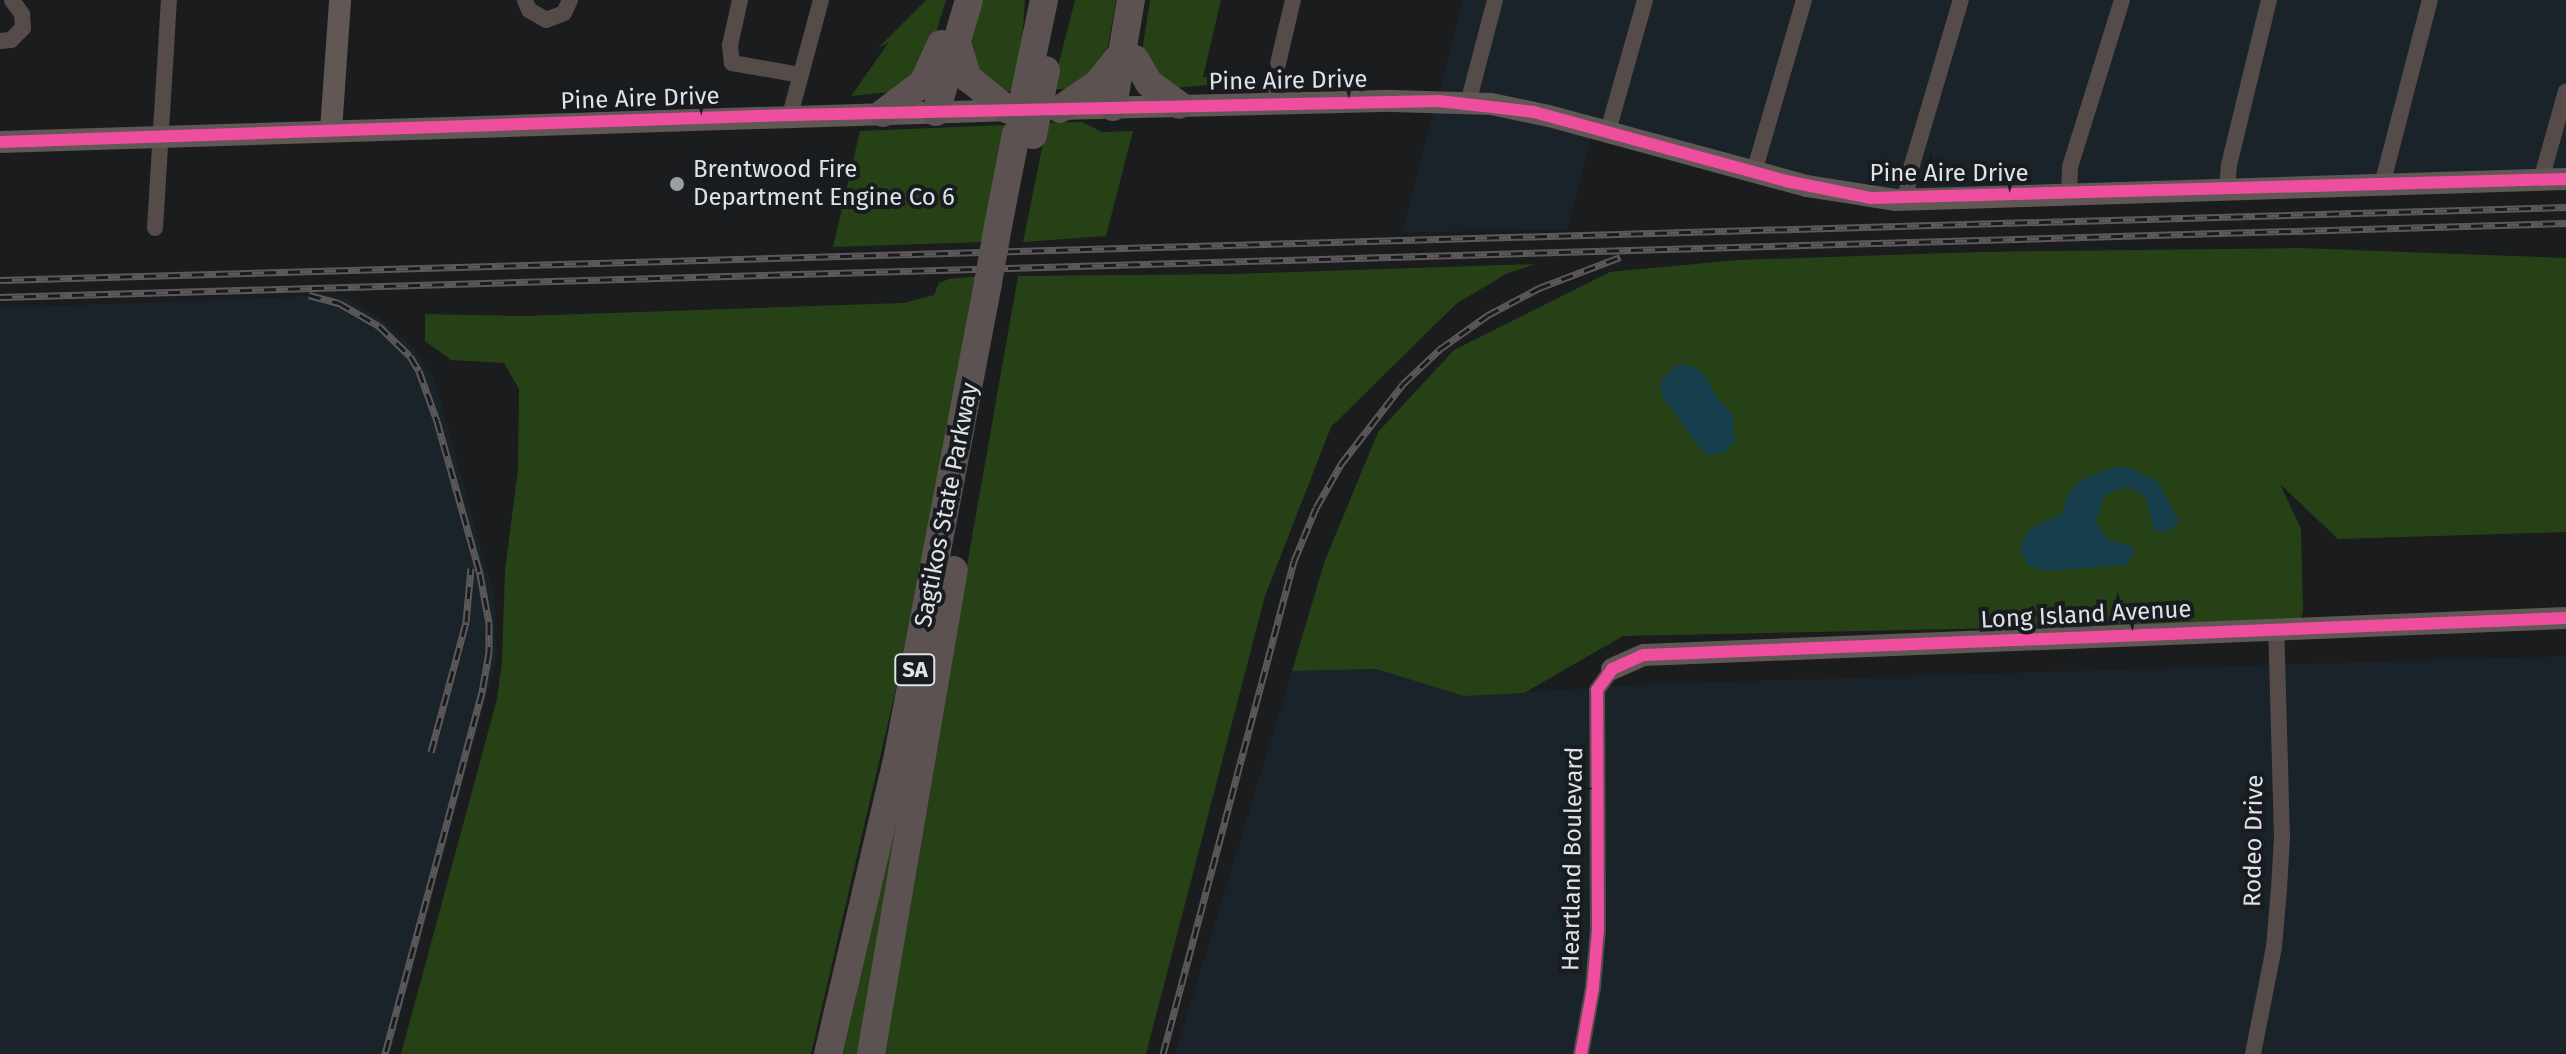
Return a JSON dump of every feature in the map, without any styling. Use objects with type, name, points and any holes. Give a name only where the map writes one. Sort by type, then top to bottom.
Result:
[{"type":"highway","points":[[931,112],[952,36],[955,0]]},
{"type":"highway","points":[[883,113],[923,83],[952,36],[969,0]]},
{"type":"highway","name":"Sagtikos State Parkway","points":[[1038,69],[1044,0]]},
{"type":"highway","name":"Sagtikos State Parkway","points":[[871,1054],[1007,226],[1019,126],[1061,0]]},
{"type":"highway","points":[[1131,0],[1129,55],[1149,83],[1179,105]]},
{"type":"highway","points":[[1120,107],[1129,55],[1145,0]]},
{"type":"highway","points":[[952,36],[968,78],[1019,126]]},
{"type":"highway","points":[[1060,109],[1097,84],[1129,55]]},
{"type":"highway","name":"Sagtikos State Parkway","points":[[828,1054],[898,755],[997,283]]},
{"type":"street","points":[[0,41],[11,40],[23,28],[22,14],[12,0]]},
{"type":"street","points":[[155,228],[169,0]]},
{"type":"street","points":[[331,130],[340,0]]},
{"type":"street","points":[[525,0],[529,10],[546,20],[564,13],[570,0]]},
{"type":"street","points":[[740,0],[730,45],[732,63],[801,75]]},
{"type":"street","points":[[790,115],[821,0]]},
{"type":"street","points":[[1269,102],[1293,0]]},
{"type":"street","points":[[1468,103],[1495,0]]},
{"type":"street","points":[[1608,131],[1645,0]]},
{"type":"street","points":[[1754,172],[1804,0]]},
{"type":"street","points":[[1906,200],[1907,181],[1961,0]]},
{"type":"street","points":[[2069,195],[2070,167],[2122,0]]},
{"type":"street","points":[[2227,191],[2232,150],[2269,0]]},
{"type":"street","points":[[2382,185],[2430,0]]},
{"type":"street","points":[[2541,180],[2566,91]]},
{"type":"street","name":"Pine Aire Drive","points":[[0,142],[931,112],[1019,126],[1060,109],[1269,102],[1468,103],[1534,112],[1754,172],[1856,196],[1906,200],[2566,179]]},
{"type":"street","name":"Long Island Avenue","points":[[1612,669],[1644,655],[2566,618]]},
{"type":"street","name":"Rodeo Drive","points":[[2253,1054],[2274,947],[2282,837],[2276,628]]},
{"type":"street","name":"Heartland Boulevard","points":[[1581,1054],[1593,987],[1598,930],[1597,690],[1612,669]]},
{"type":"shaded area","points":[[1463,0],[2566,0],[2566,179],[1825,202],[1591,138],[1567,230],[1402,232]]},
{"type":"shaded area","points":[[341,295],[381,319],[414,348],[434,378],[495,598],[496,660],[390,1054],[0,1054],[0,308]]},
{"type":"shaded area","points":[[2566,656],[2566,1054],[1175,1054],[1292,671],[1376,669],[1464,696],[1652,684]]},
{"type":"green space","points":[[926,0],[946,0],[924,71],[891,92],[851,96],[889,42],[878,48]]},
{"type":"green space","points":[[977,0],[1025,0],[1022,43],[1054,82],[1075,0],[1116,0],[1105,63],[1068,89],[1006,91],[968,66]]},
{"type":"green space","points":[[1150,0],[1221,0],[1203,77],[1249,77],[1247,82],[1173,88],[1158,81],[1142,52]]},
{"type":"green space","points":[[1082,122],[1102,132],[1133,131],[1106,236],[1023,242],[1047,123]]},
{"type":"green space","points":[[1005,125],[984,242],[833,247],[860,131]]},
{"type":"green space","points":[[2299,248],[2566,258],[2566,532],[2338,539],[2280,484],[2301,529],[2303,612],[2301,618],[2288,622],[1623,636],[1524,693],[1464,696],[1376,669],[1292,671],[1324,563],[1378,432],[1454,350],[1610,272],[1737,260],[1979,252]]},
{"type":"green space","points":[[1536,264],[1508,273],[1457,303],[1331,427],[1265,596],[1146,1054],[881,1054],[1018,276],[1233,274]]},
{"type":"green space","points":[[978,276],[928,551],[811,1054],[401,1054],[497,699],[502,661],[505,571],[518,469],[519,389],[504,363],[451,360],[425,341],[425,314],[524,316],[903,303],[934,295],[939,283],[949,279]]},
{"type":"green space","points":[[915,723],[861,1054],[836,1054]]},
{"type":"water","points":[[1677,365],[1690,365],[1704,374],[1716,397],[1733,415],[1735,440],[1725,452],[1711,455],[1701,450],[1661,394],[1661,381]]},
{"type":"water","points":[[2113,467],[2131,468],[2157,481],[2179,520],[2172,529],[2162,532],[2154,530],[2146,498],[2138,491],[2123,487],[2104,496],[2096,521],[2108,540],[2133,546],[2135,550],[2127,565],[2047,571],[2029,566],[2020,551],[2026,534],[2036,525],[2061,515],[2069,493],[2079,481]]},
{"type":"railway","points":[[0,280],[2566,207]]},
{"type":"railway","points":[[0,297],[2566,223]]},
{"type":"railway","points":[[1163,1054],[1294,561],[1316,508],[1341,464],[1403,384],[1440,349],[1488,315],[1539,288],[1620,257]]},
{"type":"railway","points":[[309,295],[339,303],[379,326],[410,356],[419,371],[437,421],[480,574],[489,623],[489,652],[482,692],[385,1054]]},
{"type":"railway","points":[[431,752],[466,622],[471,568]]},
{"type":"cycle path","points":[[0,142],[790,115],[1439,101],[1534,112],[1786,181],[1871,198],[2566,179]]},
{"type":"cycle path","points":[[1581,1054],[1593,987],[1598,930],[1597,690],[1612,669],[1644,655],[2566,618]]},
{"type":"place","name":"Brentwood Fire Department Engine Co 6","points":[[677,184]]}]
